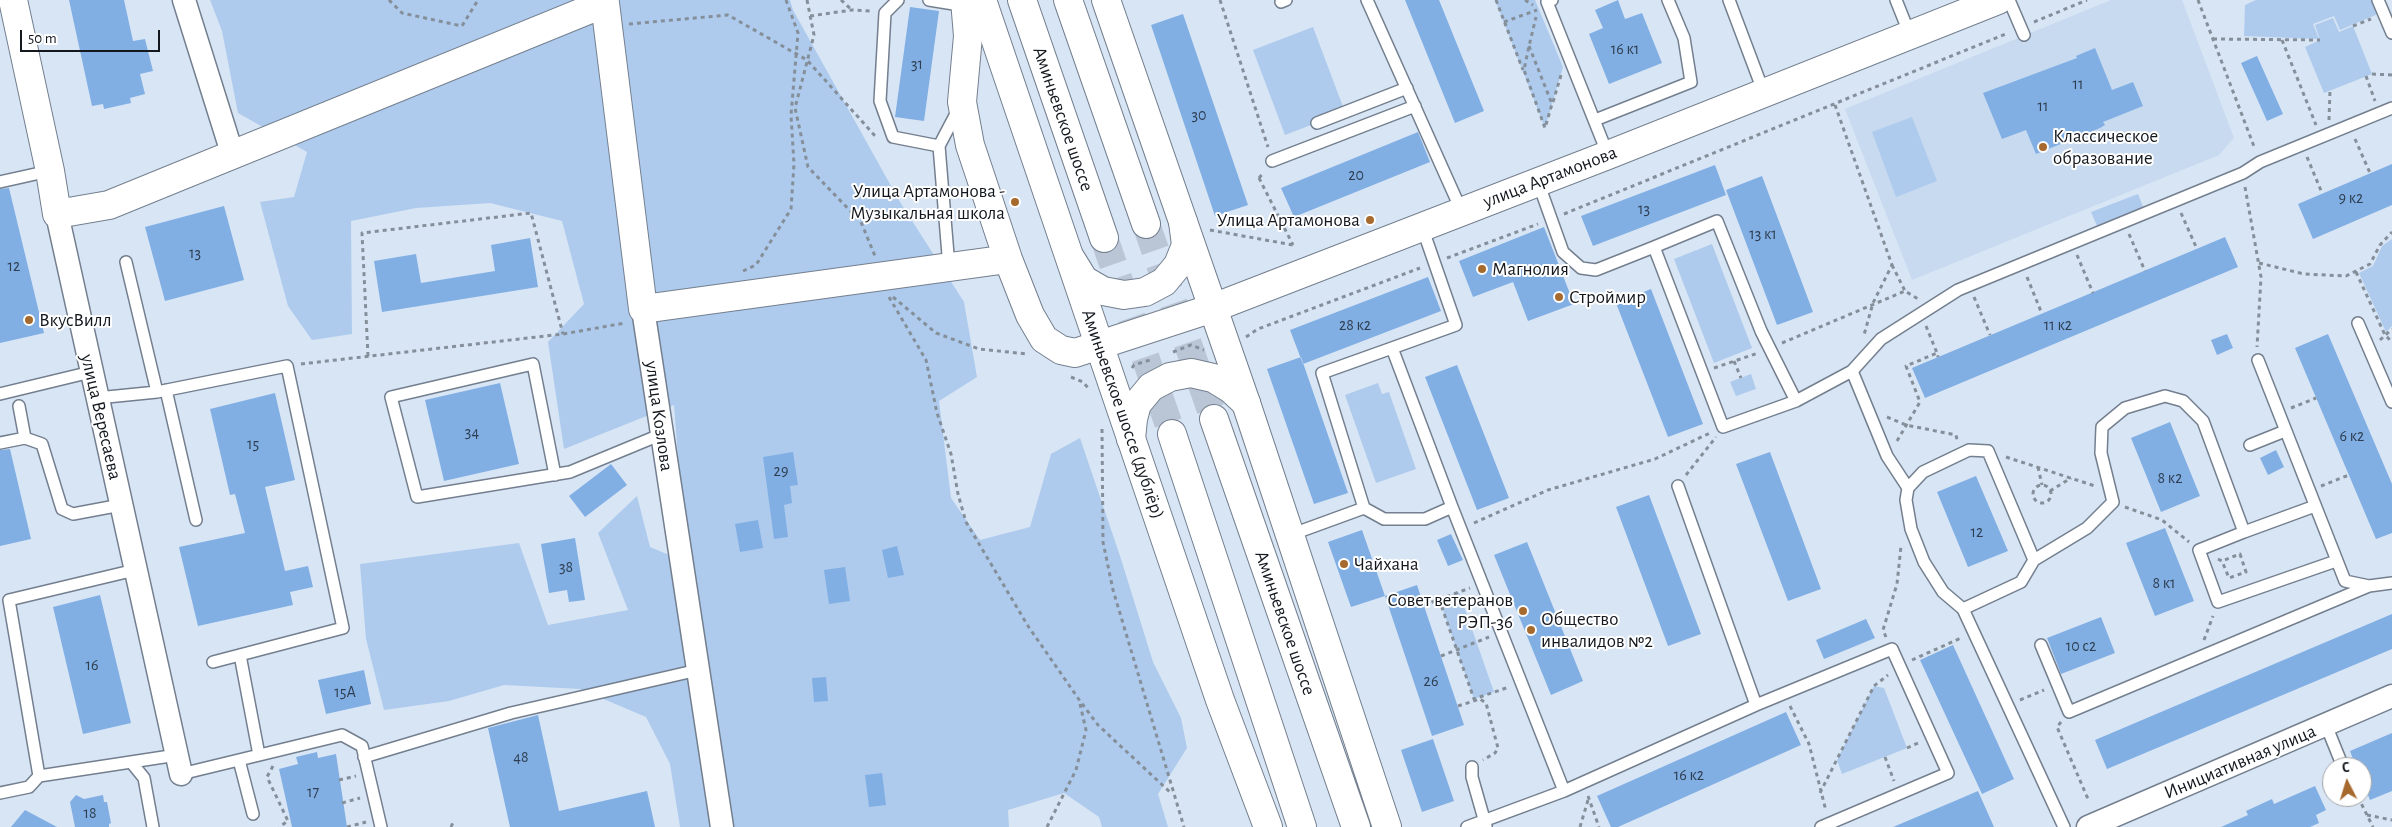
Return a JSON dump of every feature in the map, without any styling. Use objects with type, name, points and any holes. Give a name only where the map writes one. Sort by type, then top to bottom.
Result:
[{"type":"street","name":"улица Вересаева","points":[[13,0],[91,372],[179,765]]},
{"type":"street","points":[[184,0],[232,156]]},
{"type":"street","name":"Аминьевское шоссе","points":[[1022,0],[1104,238]]},
{"type":"street","points":[[1068,0],[1146,224]]},
{"type":"street","points":[[1106,0],[1192,225],[1214,308],[1387,827]]},
{"type":"street","name":"улица Артамонова","points":[[971,2],[962,102],[970,145],[1008,259],[1030,315],[1044,339],[1061,350],[1075,353],[1214,308],[1608,155],[1998,0]]},
{"type":"street","name":"Аминьевское шоссе (дублёр)","points":[[971,2],[1071,259],[1220,700],[1268,827]]},
{"type":"street","points":[[57,214],[109,205],[232,156],[607,14]]},
{"type":"street","name":"улица Козлова","points":[[607,14],[644,314],[722,827]]},
{"type":"street","points":[[1071,259],[1084,280],[1103,291],[1124,296],[1145,292],[1164,282],[1178,265],[1192,225]]},
{"type":"street","points":[[644,314],[886,285],[950,268],[1008,259]]},
{"type":"street","points":[[1132,439],[1133,419],[1137,404],[1151,387],[1170,377],[1192,374],[1213,378],[1231,389],[1246,403]]},
{"type":"street","name":"Аминьевское шоссе","points":[[1214,419],[1356,827]]},
{"type":"street","points":[[1172,434],[1302,827]]},
{"type":"street","name":"Инициативная улица","points":[[2088,827],[2392,696]]},
{"type":"lane","points":[[898,0],[885,13],[880,101],[893,137],[939,146]]},
{"type":"lane","points":[[929,0],[971,2]]},
{"type":"lane","points":[[1367,0],[1462,212]]},
{"type":"lane","points":[[1552,0],[1547,2],[1608,155]]},
{"type":"lane","points":[[1594,120],[1691,82],[1684,38],[1668,0]]},
{"type":"lane","points":[[1729,0],[1764,93]]},
{"type":"lane","points":[[1896,0],[1910,35]]},
{"type":"lane","points":[[2009,0],[2022,32]]},
{"type":"lane","points":[[2378,0],[2392,33]]},
{"type":"lane","points":[[1317,123],[1407,88]]},
{"type":"lane","points":[[950,268],[939,146],[962,102]]},
{"type":"lane","points":[[1272,161],[1415,106]]},
{"type":"lane","points":[[1654,247],[1723,427],[1796,401],[1852,371],[1881,339],[1958,290],[2123,222],[2232,180],[2260,162],[2392,108]]},
{"type":"lane","points":[[0,182],[50,170]]},
{"type":"lane","points":[[1538,182],[1563,252],[1581,268],[1596,270],[1718,221],[1770,348],[1796,401]]},
{"type":"lane","points":[[1422,227],[1456,325],[1322,373],[1364,508],[1384,519],[1426,519],[1452,507]]},
{"type":"lane","points":[[126,262],[196,520]]},
{"type":"lane","points":[[2358,323],[2392,402]]},
{"type":"lane","points":[[1392,348],[1452,507],[1564,791]]},
{"type":"lane","points":[[2258,360],[2345,581],[2368,586]]},
{"type":"lane","points":[[555,474],[533,364],[391,397],[417,497],[570,472],[662,434]]},
{"type":"lane","points":[[97,398],[161,391],[287,366],[344,628],[212,662]]},
{"type":"lane","points":[[1852,371],[1887,456],[1908,488]]},
{"type":"lane","points":[[0,394],[91,372]]},
{"type":"lane","points":[[1963,609],[2021,582],[2034,560],[2087,528],[2113,502],[2101,453],[2102,427],[2125,408],[2165,396],[2183,401],[2204,421],[2244,532]]},
{"type":"lane","points":[[19,406],[25,438]]},
{"type":"lane","points":[[2250,445],[2286,431]]},
{"type":"lane","points":[[0,443],[25,438],[42,444],[62,509],[73,514],[121,505]]},
{"type":"lane","points":[[2034,560],[1988,451],[1968,450],[1923,472],[1908,488],[1906,500],[1911,529],[1924,562],[1943,592],[1963,609],[2064,827]]},
{"type":"lane","points":[[1678,486],[1756,705]]},
{"type":"lane","points":[[2315,506],[2199,550],[2218,602],[2336,561]]},
{"type":"lane","points":[[1290,535],[1364,508]]},
{"type":"lane","points":[[39,776],[9,600],[135,570]]},
{"type":"lane","points":[[2041,645],[2069,712],[2368,586],[2392,583]]},
{"type":"lane","points":[[1467,827],[1486,824],[1584,784],[1756,705],[1892,649],[1948,772],[1821,827]]},
{"type":"lane","points":[[240,655],[259,755]]},
{"type":"lane","points":[[364,757],[511,713],[698,670]]},
{"type":"lane","points":[[2326,725],[2339,757]]},
{"type":"lane","points":[[0,793],[29,787],[39,776],[131,762],[179,765],[239,760],[342,735],[362,746],[381,827]]},
{"type":"lane","points":[[239,760],[252,814]]},
{"type":"lane","points":[[131,762],[144,778],[153,827]]},
{"type":"lane","points":[[1472,768],[1472,777],[1486,824]]},
{"type":"path","points":[[389,0],[402,13],[462,26],[478,0]]},
{"type":"path","points":[[739,273],[756,265],[790,209],[794,164],[791,114],[798,33],[786,0]]},
{"type":"path","points":[[807,0],[814,36],[795,108],[808,167],[861,222],[886,285],[926,360],[937,413],[951,454],[958,494],[966,522],[1028,626],[1098,725],[1172,794]]},
{"type":"path","points":[[840,0],[852,10]]},
{"type":"path","points":[[1192,225],[1293,245],[1259,178],[1272,161],[1220,0]]},
{"type":"path","points":[[1496,0],[1545,128],[1552,104],[1529,46]]},
{"type":"path","points":[[1525,0],[1538,9]]},
{"type":"path","points":[[1240,341],[1258,328],[1552,219],[2022,32],[2087,0]]},
{"type":"path","points":[[2198,0],[2248,131]]},
{"type":"path","points":[[1504,22],[1538,9]]},
{"type":"path","points":[[1524,70],[1538,9]]},
{"type":"path","points":[[810,16],[852,10],[885,13]]},
{"type":"path","points":[[607,14],[728,16],[807,60],[876,137],[893,137]]},
{"type":"path","points":[[2213,39],[2320,40]]},
{"type":"path","points":[[2282,40],[2325,136]]},
{"type":"path","points":[[2372,74],[2392,75]]},
{"type":"path","points":[[2366,76],[2379,113]]},
{"type":"path","points":[[2325,136],[2330,90]]},
{"type":"path","points":[[1835,105],[1892,265],[1905,291],[1932,307]]},
{"type":"path","points":[[2349,126],[2370,173]]},
{"type":"path","points":[[2302,145],[2322,193]]},
{"type":"path","points":[[2243,173],[2261,277],[2256,338]]},
{"type":"path","points":[[2176,201],[2197,249]]},
{"type":"path","points":[[368,356],[362,233],[531,213],[562,334]]},
{"type":"path","points":[[2123,222],[2145,271]]},
{"type":"path","points":[[2259,263],[2304,274],[2346,276],[2370,264],[2380,245],[2392,232]]},
{"type":"path","points":[[2072,243],[2094,293]]},
{"type":"path","points":[[1863,337],[1873,303],[1892,265]]},
{"type":"path","points":[[2356,272],[2385,335],[2392,342]]},
{"type":"path","points":[[2029,281],[2042,314]]},
{"type":"path","points":[[886,285],[936,333],[979,349],[1029,354]]},
{"type":"path","points":[[1702,372],[1770,348],[1905,291]]},
{"type":"path","points":[[1976,303],[1990,336]]},
{"type":"path","points":[[287,366],[562,334],[644,314]]},
{"type":"path","points":[[1924,323],[1938,357]]},
{"type":"path","points":[[1887,456],[1920,402],[1906,366],[1937,353]]},
{"type":"path","points":[[1734,361],[1741,378]]},
{"type":"path","points":[[2278,413],[2316,398]]},
{"type":"path","points":[[1887,417],[1906,425],[1956,435],[1958,444],[1968,450]]},
{"type":"path","points":[[1102,421],[1103,542],[1113,590],[1172,794],[1184,827]]},
{"type":"path","points":[[1685,476],[1723,427]]},
{"type":"path","points":[[1461,529],[1548,490],[1655,459],[1723,427]]},
{"type":"path","points":[[1988,451],[2094,485]]},
{"type":"path","points":[[2038,467],[2042,485],[2050,490]]},
{"type":"path","points":[[2309,491],[2349,475]]},
{"type":"path","points":[[2050,490],[2071,478]]},
{"type":"path","points":[[2042,485],[2033,491],[2035,501],[2045,503],[2050,498],[2050,490]]},
{"type":"path","points":[[2113,502],[2162,520]]},
{"type":"path","points":[[1892,649],[1883,630],[1897,584],[1902,538]]},
{"type":"path","points":[[2240,554],[2246,572],[2229,578],[2222,561],[2240,554]]},
{"type":"path","points":[[1424,605],[1459,592]]},
{"type":"path","points":[[1439,599],[1474,699],[1494,692]]},
{"type":"path","points":[[2197,658],[2218,602]]},
{"type":"path","points":[[1441,656],[1501,632]]},
{"type":"path","points":[[1820,793],[1874,686],[1900,665],[1974,632]]},
{"type":"path","points":[[1784,694],[1809,744],[1825,809]]},
{"type":"path","points":[[1458,706],[1483,699],[1486,703],[1498,743],[1495,753],[1472,768]]},
{"type":"path","points":[[1047,827],[1076,770],[1086,730],[1080,701]]},
{"type":"path","points":[[2062,721],[2057,727],[2088,799]]},
{"type":"path","points":[[1884,757],[1894,781]]},
{"type":"path","points":[[274,765],[268,777],[288,821],[280,827]]},
{"type":"path","points":[[339,780],[364,775]]},
{"type":"path","points":[[1584,784],[1599,827]]},
{"type":"path","points":[[342,803],[365,796]]},
{"type":"path","points":[[1580,827],[1588,799]]},
{"type":"path","points":[[2363,807],[2373,827]]},
{"type":"path","points":[[2367,815],[2392,820]]},
{"type":"path","points":[[451,827],[454,820]]},
{"type":"shaded area","points":[[210,0],[790,0],[793,10],[900,202],[964,302],[977,377],[939,401],[951,498],[980,540],[1030,527],[1051,454],[1080,438],[1153,662],[1181,718],[1187,748],[1158,794],[1168,827],[1102,827],[1099,817],[1064,793],[1008,810],[1009,827],[680,827],[670,764],[646,717],[580,689],[504,685],[449,701],[384,710],[366,639],[360,564],[519,543],[548,625],[628,610],[598,533],[637,496],[650,547],[686,562],[674,405],[564,449],[548,342],[584,304],[562,221],[490,203],[416,208],[351,221],[352,334],[312,340],[288,306],[260,202],[294,197],[307,152],[238,113],[222,31]]},
{"type":"shaded area","points":[[1495,0],[1535,0],[1563,67],[1545,128]]},
{"type":"shaded area","name":"Классическое образование","points":[[2111,0],[2182,0],[2234,138],[2219,155],[1912,280],[1845,109]]},
{"type":"shaded area","points":[[2256,0],[2372,0],[2378,14],[2340,30],[2334,16],[2313,24],[2319,39],[2244,36],[2245,5]]},
{"type":"shaded area","points":[[2333,18],[2339,32],[2353,26],[2372,74],[2324,93],[2305,47],[2320,40],[2315,25]]},
{"type":"shaded area","points":[[1313,27],[1345,112],[1285,135],[1253,50]]},
{"type":"shaded area","points":[[1912,117],[1937,181],[1896,197],[1872,132]]},
{"type":"shaded area","points":[[2138,194],[2144,209],[2098,228],[2091,212]]},
{"type":"shaded area","points":[[2392,239],[2392,326],[2386,332],[2359,273],[2373,266],[2382,246]]},
{"type":"shaded area","points":[[1712,244],[1752,348],[1714,363],[1674,259]]},
{"type":"shaded area","points":[[1751,374],[1756,389],[1736,396],[1730,382]]},
{"type":"shaded area","points":[[1378,383],[1382,394],[1389,392],[1416,469],[1376,483],[1345,395]]},
{"type":"shaded area","points":[[1459,592],[1494,692],[1474,699],[1439,599]]},
{"type":"shaded area","points":[[1874,686],[1884,688],[1907,748],[1842,774],[1837,760]]},
{"type":"building","points":[[69,0],[124,0],[133,41],[145,39],[153,71],[140,74],[145,94],[130,98],[131,103],[104,109],[103,104],[92,106]]},
{"type":"building","points":[[1405,0],[1439,0],[1484,111],[1455,123]]},
{"type":"building","points":[[1618,0],[1625,19],[1642,13],[1662,63],[1609,84],[1589,34],[1603,28],[1595,10]]},
{"type":"building","points":[[910,7],[939,11],[924,121],[895,117]]},
{"type":"building","points":[[1183,14],[1248,205],[1215,216],[1151,25]]},
{"type":"building","points":[[2095,48],[2112,90],[2133,82],[2143,106],[2103,122],[2105,125],[2100,128],[2036,154],[2026,130],[2002,139],[1983,93],[2077,58],[2076,56]]},
{"type":"building","points":[[2257,56],[2283,114],[2267,121],[2241,63]]},
{"type":"building","points":[[1418,132],[1430,162],[1294,217],[1281,188]]},
{"type":"building","points":[[2392,164],[2392,205],[2313,239],[2298,204]]},
{"type":"building","points":[[1715,165],[1726,195],[1593,246],[1581,216]]},
{"type":"building","points":[[1762,176],[1813,312],[1777,325],[1726,190]]},
{"type":"building","points":[[9,188],[44,333],[0,343],[0,189]]},
{"type":"building","points":[[224,206],[244,280],[165,301],[145,227]]},
{"type":"building","points":[[1544,227],[1574,304],[1528,321],[1513,282],[1473,297],[1459,261]]},
{"type":"building","points":[[2225,237],[2238,267],[1925,398],[1912,368]]},
{"type":"building","points":[[530,238],[538,287],[382,312],[374,261],[416,254],[421,283],[495,271],[491,245]]},
{"type":"building","points":[[1428,277],[1441,311],[1303,364],[1290,330]]},
{"type":"building","points":[[1651,289],[1703,424],[1668,437],[1616,303]]},
{"type":"building","points":[[2227,334],[2233,348],[2217,355],[2211,340]]},
{"type":"building","points":[[2328,334],[2392,484],[2392,533],[2376,539],[2295,348]]},
{"type":"building","points":[[1301,357],[1348,493],[1314,504],[1267,369]]},
{"type":"building","points":[[1457,365],[1509,498],[1477,510],[1425,377]]},
{"type":"building","points":[[500,383],[519,464],[444,481],[425,400]]},
{"type":"building","points":[[275,393],[295,480],[265,487],[285,571],[308,566],[313,587],[290,592],[293,605],[198,626],[179,547],[245,533],[235,494],[230,495],[210,409]]},
{"type":"building","points":[[2170,422],[2200,496],[2161,512],[2131,438]]},
{"type":"building","points":[[10,449],[31,539],[0,546],[0,450]]},
{"type":"building","points":[[2276,450],[2284,467],[2268,475],[2260,458]]},
{"type":"building","points":[[793,452],[798,485],[790,486],[792,503],[784,505],[788,537],[774,539],[763,457]]},
{"type":"building","points":[[1770,452],[1821,589],[1788,601],[1736,464]]},
{"type":"building","points":[[611,464],[627,485],[585,517],[569,496]]},
{"type":"building","points":[[1976,476],[2008,551],[1968,567],[1937,492]]},
{"type":"building","points":[[1649,495],[1701,634],[1668,646],[1616,507]]},
{"type":"building","points":[[758,520],[763,548],[740,552],[735,524]]},
{"type":"building","points":[[2165,528],[2194,601],[2155,616],[2126,543]]},
{"type":"building","points":[[1362,530],[1385,596],[1351,607],[1328,542]]},
{"type":"building","points":[[1451,534],[1463,560],[1448,566],[1437,540]]},
{"type":"building","points":[[575,538],[585,600],[569,602],[567,590],[549,593],[541,544]]},
{"type":"building","points":[[1527,542],[1583,681],[1551,695],[1494,555]]},
{"type":"building","points":[[897,546],[904,575],[888,578],[882,550]]},
{"type":"building","points":[[845,567],[850,601],[829,604],[824,570]]},
{"type":"building","points":[[1417,585],[1464,725],[1432,736],[1385,596]]},
{"type":"building","points":[[100,595],[131,723],[83,734],[53,607]]},
{"type":"building","points":[[2392,614],[2392,649],[2107,769],[2095,740]]},
{"type":"building","points":[[2101,617],[2115,653],[2061,674],[2047,638]]},
{"type":"building","points":[[1866,619],[1875,638],[1824,659],[1816,640]]},
{"type":"building","points":[[1953,645],[2014,779],[1982,794],[1920,660]]},
{"type":"building","points":[[364,670],[371,704],[326,714],[318,680]]},
{"type":"building","points":[[826,677],[828,701],[814,702],[812,678]]},
{"type":"building","points":[[1786,712],[1801,745],[1618,827],[1611,827],[1597,796]]},
{"type":"building","points":[[538,715],[559,811],[647,791],[655,827],[510,827],[488,728]]},
{"type":"building","points":[[2392,733],[2392,791],[2372,799],[2372,757],[2352,757],[2350,751]]},
{"type":"building","points":[[1433,739],[1454,801],[1422,812],[1401,750]]},
{"type":"building","points":[[317,752],[318,758],[336,754],[347,827],[292,827],[279,769],[298,764],[296,757]]},
{"type":"building","points":[[882,773],[886,805],[869,807],[865,775]]},
{"type":"building","points":[[2315,786],[2322,801],[2322,807],[2325,807],[2326,810],[2316,815],[2319,823],[2310,827],[2221,827],[2248,815],[2246,811],[2272,799],[2274,804]]},
{"type":"building","points":[[1978,791],[1994,827],[1893,827],[1957,800]]},
{"type":"building","points":[[76,795],[84,799],[103,795],[104,802],[107,802],[111,823],[109,827],[75,827],[70,802]]},
{"type":"building","points":[[25,810],[57,827],[11,827]]},
{"type":"tunnel","points":[[1146,224],[1214,419]]},
{"type":"tunnel","points":[[1104,238],[1172,434]]},
{"type":"place","name":"Классическое образование","points":[[2043,147]]},
{"type":"place","name":"Улица Артамонова - Музыкальная школа","points":[[1015,202]]},
{"type":"place","name":"Улица Артамонова","points":[[1370,220]]},
{"type":"place","name":"Магнолия","points":[[1482,269]]},
{"type":"place","name":"Строймир","points":[[1559,297]]},
{"type":"place","name":"ВкусВилл","points":[[29,320]]},
{"type":"place","name":"Чайхана","points":[[1344,564]]},
{"type":"place","name":"Совет ветеранов РЭП-36","points":[[1523,611]]},
{"type":"place","name":"Общество инвалидов №2","points":[[1531,630]]}]
